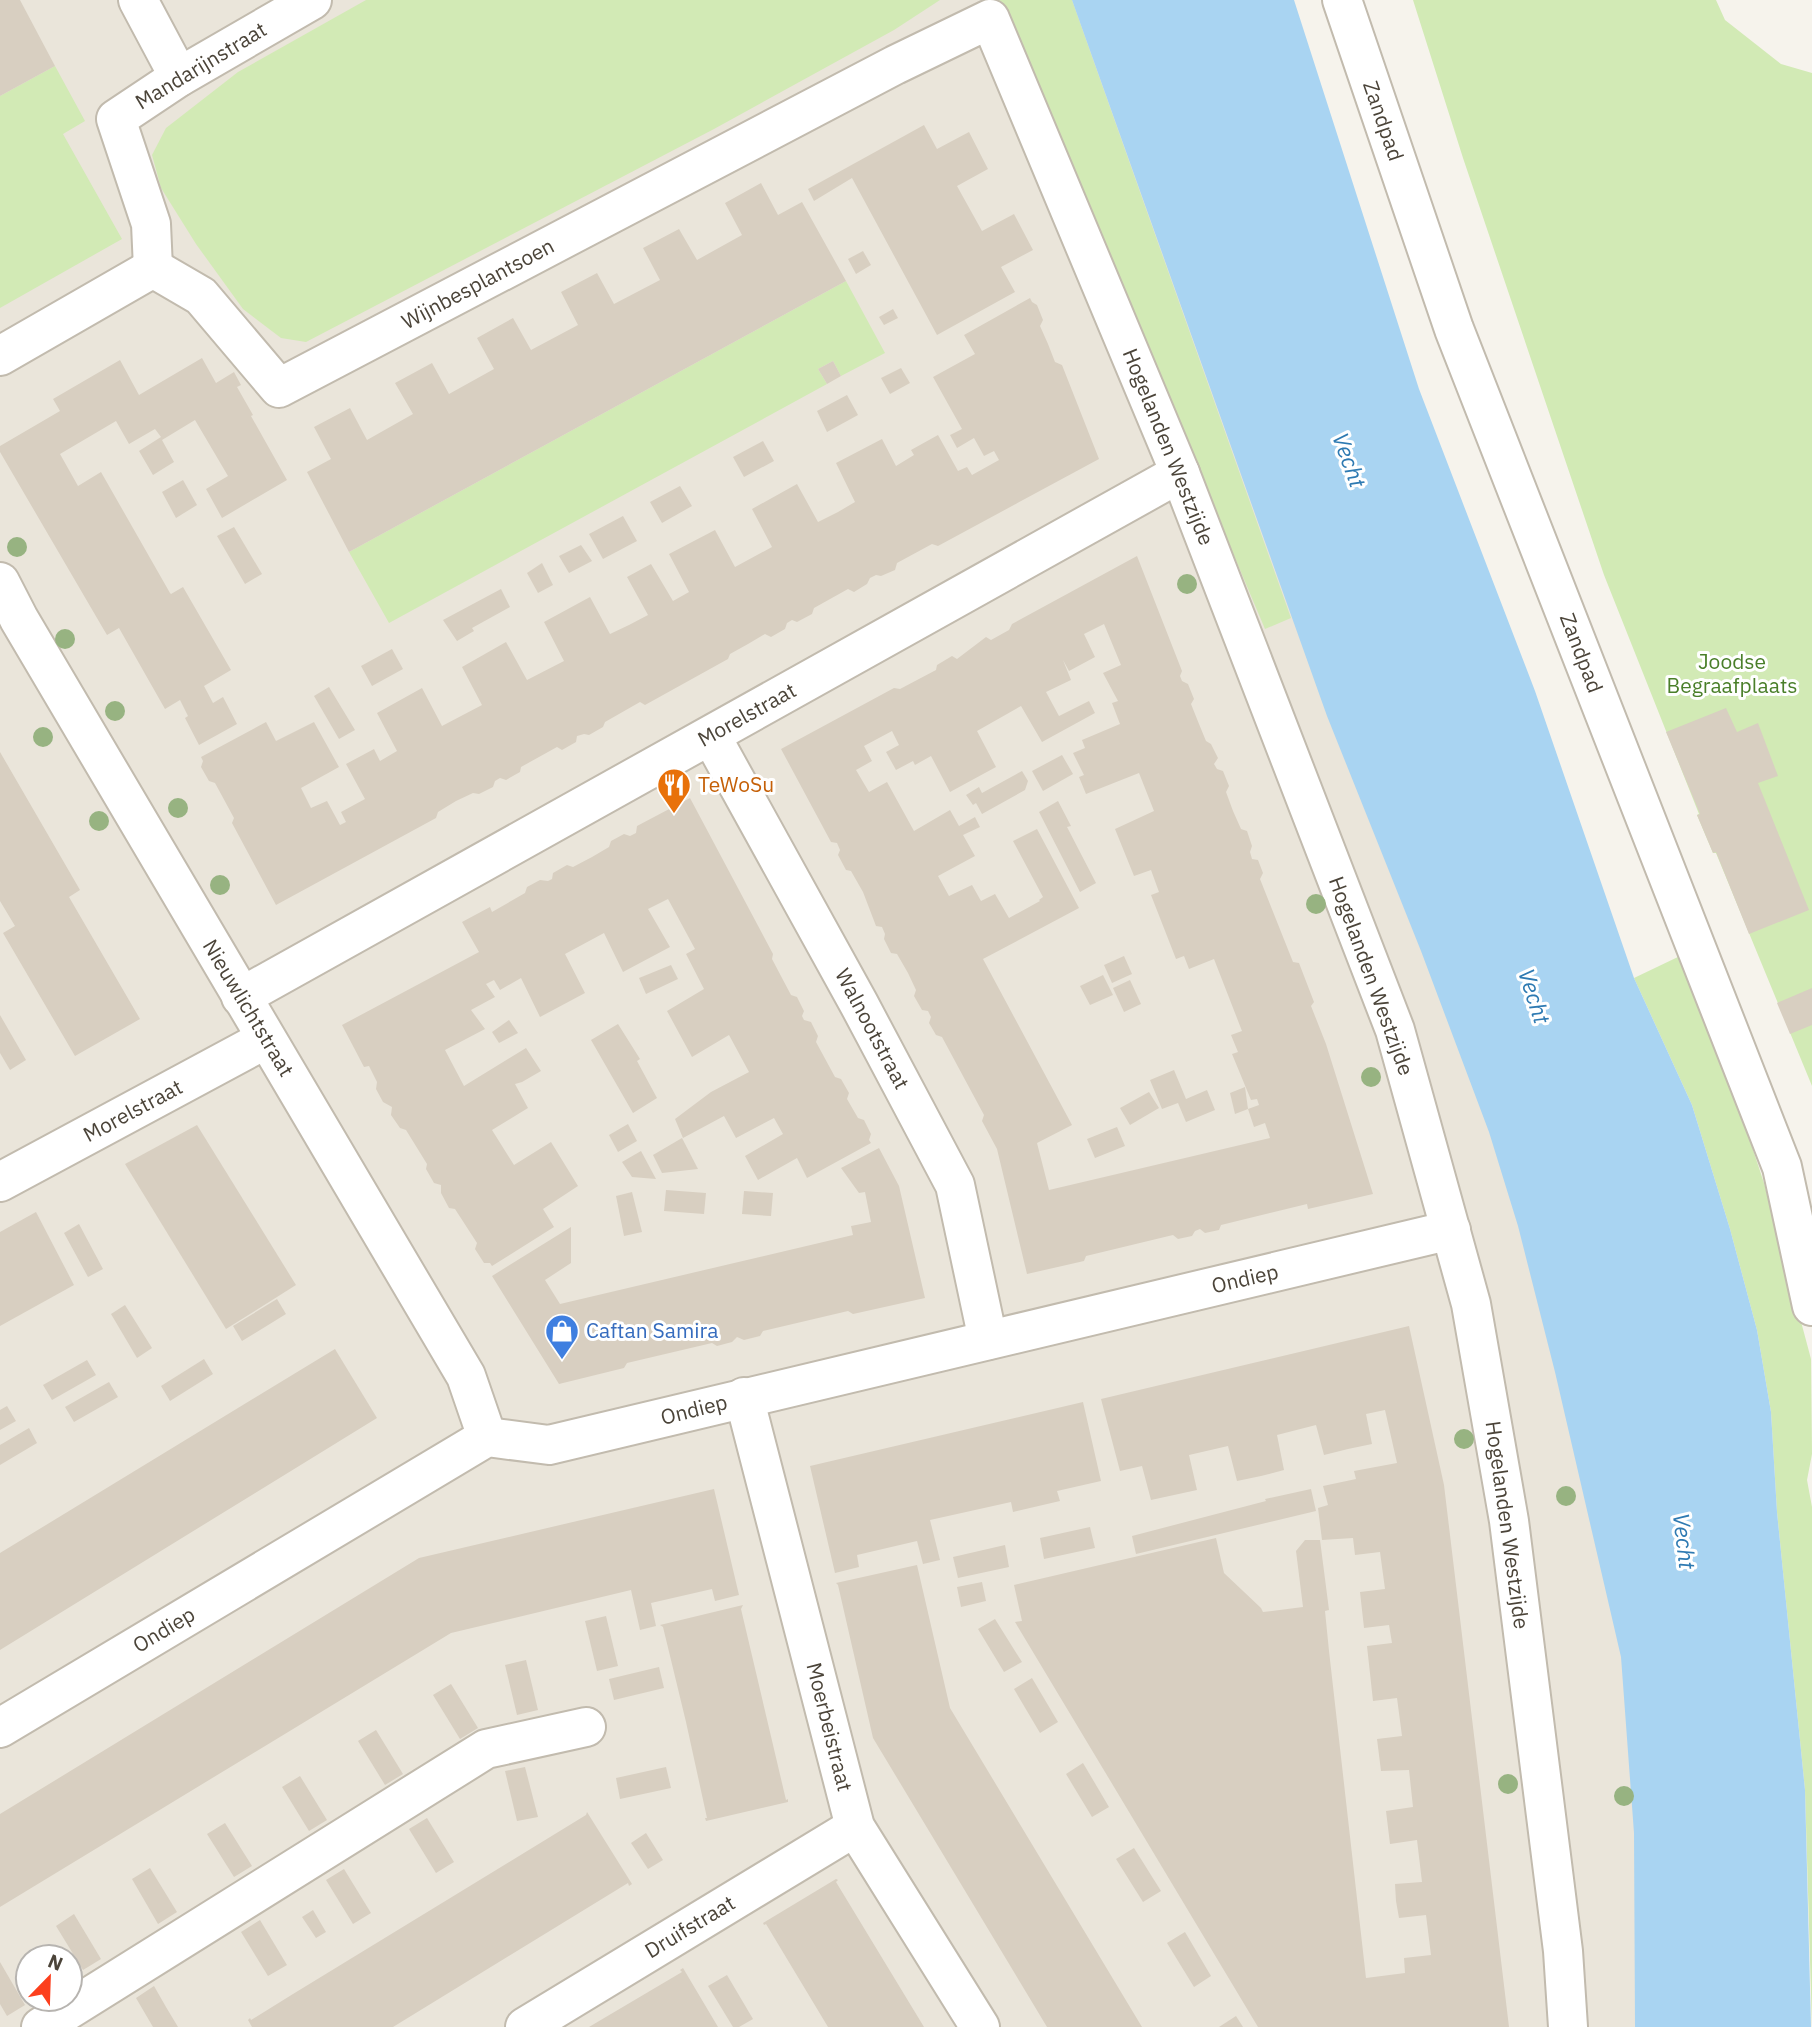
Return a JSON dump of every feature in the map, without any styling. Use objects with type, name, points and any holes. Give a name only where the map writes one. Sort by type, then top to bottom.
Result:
[{"type":"street","points":[[138,0],[178,77]]},
{"type":"street","name":"Mandarijnstraat","points":[[153,268],[150,224],[116,119],[178,77],[312,0]]},
{"type":"street","name":"Zandpad","points":[[1342,0],[1454,329],[1782,1167],[1812,1306]]},
{"type":"street","name":"Wijnbesplantsoen","points":[[153,268],[201,296],[279,388],[895,65],[990,19]]},
{"type":"street","name":"Hogelanden Westzijde","points":[[990,19],[1180,473],[1395,1030],[1471,1304],[1509,1521],[1563,1951],[1567,2027]]},
{"type":"street","points":[[0,356],[153,268]]},
{"type":"street","name":"Morelstraat","points":[[241,997],[1180,473]]},
{"type":"street","name":"Nieuwlichtstraat","points":[[0,582],[10,624],[241,997],[466,1376],[487,1437]]},
{"type":"street","name":"Walnootstraat","points":[[711,736],[859,1004],[954,1185],[988,1340]]},
{"type":"street","name":"Morelstraat","points":[[0,1182],[266,1039]]},
{"type":"street","name":"Ondiep","points":[[0,1728],[487,1437],[550,1445],[1451,1230]]},
{"type":"street","name":"Moerbeistraat","points":[[744,1397],[855,1827],[980,2027]]},
{"type":"street","points":[[41,2027],[486,1749],[586,1727]]},
{"type":"street","name":"Druifstraat","points":[[525,2027],[855,1827]]},
{"type":"shaded area","points":[[0,0],[1085,0],[1564,1150],[1711,2027],[0,2027]]},
{"type":"green space","points":[[366,0],[940,0],[894,30],[714,129],[306,342],[281,338],[243,309],[196,244],[161,188],[152,155],[166,128],[238,72]]},
{"type":"green space","points":[[999,0],[1072,0],[1291,618],[1265,629]]},
{"type":"green space","name":"Joodse Begraafplaats","points":[[1413,0],[1716,0],[1725,20],[1781,64],[1812,73],[1812,1086],[1716,853],[1713,853],[1697,815],[1699,814],[1604,575],[1463,158]]},
{"type":"green space","points":[[55,66],[85,121],[63,134],[122,239],[0,308],[0,96]]},
{"type":"green space","points":[[846,281],[885,353],[841,376],[833,361],[818,369],[827,384],[389,623],[349,552]]},
{"type":"green space","points":[[1680,956],[1724,1062],[1764,1183],[1811,1359],[1812,1454],[1807,1480],[1812,1507],[1812,2027],[1805,1790],[1777,1512],[1771,1412],[1757,1330],[1692,1105],[1634,978]]},
{"type":"water","name":"Vecht","points":[[1072,0],[1294,0],[1419,389],[1535,691],[1634,978],[1692,1105],[1757,1330],[1771,1412],[1777,1512],[1805,1790],[1811,2027],[1635,2027],[1634,1833],[1621,1657],[1518,1226],[1489,1132],[1421,951],[1327,716]]},
{"type":"building","points":[[0,0],[20,0],[55,66],[0,96]]},
{"type":"building","points":[[924,125],[937,149],[969,132],[988,169],[957,186],[982,231],[1014,214],[1033,250],[1001,267],[1015,292],[937,335],[852,178],[814,201],[808,189]]},
{"type":"building","points":[[761,183],[778,215],[802,202],[846,281],[349,552],[307,472],[331,459],[314,427],[350,408],[367,440],[413,414],[395,383],[432,363],[449,394],[494,369],[477,338],[513,318],[531,350],[578,325],[561,292],[597,273],[614,304],[660,280],[643,248],[679,229],[697,260],[742,235],[725,203]]},
{"type":"building","points":[[863,251],[871,265],[856,274],[848,259]]},
{"type":"building","points":[[1030,298],[1037,305],[1043,320],[1040,326],[1055,362],[1062,365],[1099,459],[938,546],[932,544],[897,563],[895,570],[870,578],[867,584],[854,592],[848,589],[814,608],[812,614],[797,622],[792,620],[787,623],[785,629],[771,637],[765,634],[730,654],[728,659],[645,705],[640,702],[605,722],[603,727],[589,735],[577,736],[576,742],[562,750],[557,747],[521,767],[520,772],[506,780],[500,778],[495,781],[493,787],[456,801],[438,812],[436,818],[276,905],[232,823],[234,818],[215,783],[209,781],[201,767],[201,757],[266,722],[276,741],[314,722],[339,767],[301,788],[311,808],[327,801],[340,825],[346,822],[341,812],[365,799],[346,764],[374,749],[380,761],[397,751],[377,713],[422,688],[442,726],[482,705],[462,667],[506,642],[527,680],[564,661],[544,622],[590,597],[610,634],[648,615],[627,577],[651,564],[673,601],[689,592],[669,554],[715,530],[735,567],[772,547],[752,509],[797,484],[818,522],[838,512],[855,502],[836,463],[882,439],[896,466],[914,455],[911,450],[938,435],[958,471],[967,467],[972,475],[999,460],[994,451],[984,456],[974,438],[957,448],[950,435],[962,429],[933,377],[975,354],[964,335]]},
{"type":"building","points":[[893,309],[898,318],[884,325],[879,317]]},
{"type":"building","points":[[202,358],[216,383],[234,372],[241,385],[237,387],[253,415],[251,416],[287,480],[222,518],[206,489],[228,476],[195,420],[162,440],[174,462],[153,475],[139,451],[161,437],[155,429],[129,444],[116,421],[60,454],[78,486],[101,472],[170,593],[183,587],[231,670],[204,686],[213,703],[223,697],[237,724],[199,745],[185,718],[188,716],[180,700],[165,709],[119,628],[107,635],[0,452],[0,446],[60,411],[53,399],[120,360],[139,395]]},
{"type":"building","points":[[833,361],[841,376],[827,384],[818,369]]},
{"type":"building","points":[[901,368],[910,383],[890,394],[881,378]]},
{"type":"building","points":[[847,395],[858,415],[827,432],[817,411]]},
{"type":"building","points":[[763,441],[774,461],[744,477],[733,457]]},
{"type":"building","points":[[183,480],[197,505],[176,518],[162,492]]},
{"type":"building","points":[[680,486],[692,506],[662,523],[650,502]]},
{"type":"building","points":[[623,516],[637,541],[603,559],[589,534]]},
{"type":"building","points":[[234,527],[262,574],[245,584],[217,536]]},
{"type":"building","points":[[581,545],[592,561],[569,573],[559,556]]},
{"type":"building","points":[[1137,556],[1182,671],[1180,676],[1182,681],[1188,684],[1194,699],[1191,704],[1199,724],[1206,741],[1211,744],[1218,758],[1214,764],[1217,769],[1223,771],[1229,786],[1226,792],[1233,811],[1241,829],[1247,831],[1252,846],[1252,859],[1258,860],[1263,873],[1260,879],[1293,962],[1299,963],[1314,1002],[1311,1006],[1326,1044],[1373,1194],[1308,1209],[1307,1204],[1221,1225],[1219,1230],[1205,1233],[1200,1229],[1192,1236],[1178,1239],[1173,1235],[1086,1256],[1084,1261],[1027,1274],[997,1149],[982,1121],[984,1115],[942,1037],[936,1035],[929,1023],[931,1017],[928,1011],[922,1010],[914,996],[916,990],[908,973],[897,954],[891,953],[882,927],[876,926],[863,892],[838,855],[840,850],[837,843],[831,842],[781,749],[894,688],[900,689],[936,670],[937,665],[952,656],[957,659],[986,637],[991,640],[1009,630],[1012,624]],"holes":[[[1104,624],[1121,665],[1103,673],[1118,701],[1112,703],[1120,724],[1082,740],[1085,748],[1073,753],[1084,775],[1079,777],[1086,794],[1139,773],[1154,811],[1115,829],[1134,876],[1151,870],[1159,892],[1151,895],[1176,959],[1184,956],[1189,969],[1214,959],[1242,1031],[1231,1035],[1238,1052],[1232,1054],[1251,1100],[1257,1099],[1259,1105],[1248,1109],[1254,1127],[1265,1123],[1270,1138],[1049,1190],[1037,1143],[1072,1125],[983,959],[1079,908],[1037,829],[1013,841],[1043,897],[1040,901],[1009,918],[995,894],[981,901],[972,885],[949,896],[938,876],[975,856],[963,835],[980,827],[975,817],[959,826],[950,810],[914,831],[887,782],[869,792],[856,770],[872,761],[864,746],[892,731],[899,745],[886,752],[896,770],[913,761],[915,765],[931,756],[950,792],[996,767],[977,731],[1021,706],[1042,742],[1095,713],[1089,701],[1059,716],[1046,692],[1071,680],[1063,660],[1069,671],[1095,657],[1084,634]]]},
{"type":"building","points":[[542,563],[553,585],[538,593],[527,573]]},
{"type":"building","points":[[501,589],[510,607],[472,628],[474,631],[457,641],[443,620]]},
{"type":"building","points":[[392,649],[403,669],[372,686],[361,666]]},
{"type":"building","points":[[329,687],[355,730],[339,739],[314,696]]},
{"type":"building","points":[[1726,708],[1737,732],[1758,723],[1778,776],[1758,783],[1809,910],[1749,934],[1716,852],[1713,853],[1697,815],[1700,814],[1666,732]]},
{"type":"building","points":[[0,752],[80,890],[69,897],[140,1019],[75,1056],[3,933],[15,926],[0,901]]},
{"type":"building","points":[[1062,755],[1073,774],[1043,791],[1032,771]]},
{"type":"building","points":[[1022,771],[1028,781],[1025,790],[982,814],[976,803],[973,805],[966,795],[979,787],[982,793]]},
{"type":"building","points":[[690,798],[773,954],[772,959],[791,995],[797,997],[804,1011],[804,1020],[811,1022],[818,1036],[816,1042],[835,1077],[841,1079],[849,1093],[847,1099],[858,1118],[864,1120],[871,1134],[871,1143],[807,1178],[797,1158],[758,1180],[745,1156],[783,1134],[774,1118],[736,1138],[724,1116],[683,1138],[675,1119],[711,1092],[749,1072],[729,1035],[692,1057],[667,1011],[704,989],[686,954],[695,949],[668,899],[648,909],[670,947],[623,972],[604,933],[565,954],[585,993],[540,1017],[521,978],[500,990],[494,980],[486,984],[495,997],[471,1010],[485,1029],[445,1050],[464,1086],[526,1048],[541,1071],[515,1084],[528,1108],[492,1130],[514,1165],[551,1142],[578,1186],[543,1209],[554,1227],[492,1266],[490,1263],[484,1263],[475,1249],[477,1243],[455,1209],[449,1208],[441,1193],[441,1185],[434,1183],[426,1169],[427,1164],[406,1130],[400,1128],[391,1115],[392,1107],[383,1102],[369,1066],[364,1067],[342,1025],[479,952],[462,922],[490,907],[492,912],[525,893],[527,887],[540,880],[552,879],[553,873],[592,857],[624,834],[630,836],[636,833],[637,826]]},
{"type":"building","points":[[1058,801],[1071,826],[1067,827],[1096,883],[1080,892],[1039,812]]},
{"type":"building","points":[[1124,956],[1132,974],[1112,983],[1104,965]]},
{"type":"building","points":[[671,965],[678,979],[646,994],[639,978]]},
{"type":"building","points":[[1103,975],[1113,995],[1090,1005],[1080,986]]},
{"type":"building","points":[[1130,980],[1141,1004],[1124,1012],[1113,988]]},
{"type":"building","points":[[1812,988],[1812,1025],[1790,1034],[1777,1003]]},
{"type":"building","points":[[0,1015],[26,1060],[10,1070],[0,1053]]},
{"type":"building","points":[[509,1020],[518,1033],[499,1043],[492,1032]]},
{"type":"building","points":[[618,1024],[640,1059],[637,1061],[657,1098],[633,1113],[591,1040]]},
{"type":"building","points":[[1174,1070],[1186,1099],[1207,1090],[1215,1110],[1186,1122],[1178,1103],[1162,1109],[1150,1080]]},
{"type":"building","points":[[1245,1087],[1248,1109],[1235,1114],[1230,1093]]},
{"type":"building","points":[[1149,1092],[1159,1108],[1130,1125],[1120,1108]]},
{"type":"building","points":[[628,1124],[637,1141],[618,1152],[609,1135]]},
{"type":"building","points":[[197,1125],[296,1285],[226,1329],[125,1164]]},
{"type":"building","points":[[1117,1127],[1125,1146],[1095,1158],[1087,1139]]},
{"type":"building","points":[[682,1138],[698,1169],[662,1173],[653,1155]]},
{"type":"building","points":[[879,1148],[899,1186],[925,1298],[853,1314],[848,1311],[763,1331],[760,1336],[744,1340],[737,1337],[732,1342],[717,1346],[712,1343],[627,1363],[624,1368],[559,1384],[492,1276],[571,1227],[571,1263],[545,1280],[560,1304],[853,1235],[851,1226],[871,1222],[865,1192],[859,1193],[841,1168]]},
{"type":"building","points":[[641,1151],[656,1179],[632,1177],[622,1162]]},
{"type":"building","points":[[666,1190],[706,1193],[704,1214],[664,1211]]},
{"type":"building","points":[[744,1191],[773,1193],[771,1216],[742,1214]]},
{"type":"building","points":[[632,1192],[642,1232],[624,1236],[616,1196]]},
{"type":"building","points":[[36,1212],[74,1285],[0,1326],[0,1232]]},
{"type":"building","points":[[79,1224],[103,1269],[88,1277],[64,1233]]},
{"type":"building","points":[[277,1299],[286,1314],[242,1341],[233,1326]]},
{"type":"building","points":[[125,1305],[152,1348],[137,1358],[111,1314]]},
{"type":"building","points":[[1409,1326],[1444,1485],[1509,2027],[1258,2027],[1015,1622],[1022,1621],[1014,1585],[1216,1538],[1224,1573],[1263,1612],[1303,1607],[1296,1551],[1305,1540],[1320,1540],[1329,1610],[1325,1611],[1329,1651],[1366,1978],[1405,1973],[1404,1958],[1431,1955],[1426,1915],[1399,1918],[1396,1901],[1395,1884],[1422,1882],[1417,1840],[1390,1844],[1386,1811],[1413,1807],[1409,1770],[1381,1771],[1377,1739],[1402,1736],[1397,1698],[1373,1701],[1367,1646],[1392,1643],[1389,1625],[1364,1628],[1360,1592],[1385,1589],[1380,1552],[1355,1555],[1353,1538],[1322,1540],[1318,1508],[1328,1505],[1323,1486],[1356,1479],[1354,1471],[1397,1463],[1385,1410],[1366,1414],[1372,1444],[1324,1455],[1316,1425],[1277,1435],[1284,1470],[1261,1476],[1237,1481],[1228,1446],[1189,1455],[1197,1490],[1151,1500],[1142,1466],[1120,1471],[1101,1399]]},
{"type":"building","points":[[335,1349],[377,1418],[0,1650],[0,1553]]},
{"type":"building","points":[[204,1359],[213,1374],[170,1401],[161,1386]]},
{"type":"building","points":[[87,1360],[96,1375],[52,1400],[43,1385]]},
{"type":"building","points":[[109,1382],[118,1397],[74,1422],[65,1407]]},
{"type":"building","points":[[1083,1402],[1101,1481],[1057,1491],[1060,1501],[1013,1512],[1011,1502],[930,1520],[940,1560],[923,1564],[917,1541],[857,1555],[859,1567],[835,1573],[810,1466]]},
{"type":"building","points":[[7,1406],[16,1421],[0,1430],[0,1410]]},
{"type":"building","points":[[29,1428],[37,1443],[0,1465],[0,1445]]},
{"type":"building","points":[[714,1489],[739,1595],[715,1601],[712,1589],[651,1603],[656,1626],[640,1630],[631,1590],[451,1633],[0,1907],[0,1814],[419,1558]]},
{"type":"building","points":[[1311,1489],[1316,1511],[1136,1554],[1132,1536]]},
{"type":"building","points":[[1090,1527],[1095,1548],[1044,1559],[1040,1538]]},
{"type":"building","points":[[1005,1545],[1009,1567],[958,1578],[953,1557]]},
{"type":"building","points":[[917,1565],[950,1708],[1142,2027],[1047,2027],[873,1738],[836,1583]]},
{"type":"building","points":[[982,1582],[986,1601],[961,1607],[957,1587]]},
{"type":"building","points":[[743,1605],[741,1609],[788,1802],[706,1821],[686,1722],[663,1627],[660,1625]]},
{"type":"building","points":[[606,1616],[618,1666],[597,1671],[585,1621]]},
{"type":"building","points":[[995,1619],[1022,1662],[1004,1672],[978,1629]]},
{"type":"building","points":[[526,1660],[538,1710],[517,1715],[505,1665]]},
{"type":"building","points":[[659,1667],[664,1688],[614,1700],[609,1679]]},
{"type":"building","points":[[1032,1678],[1058,1722],[1040,1733],[1014,1689]]},
{"type":"building","points":[[451,1684],[478,1728],[460,1739],[433,1695]]},
{"type":"building","points":[[376,1730],[403,1774],[385,1785],[358,1741]]},
{"type":"building","points":[[1083,1763],[1109,1807],[1092,1817],[1066,1774]]},
{"type":"building","points":[[525,1767],[538,1817],[517,1821],[505,1771]]},
{"type":"building","points":[[666,1767],[671,1788],[620,1799],[616,1778]]},
{"type":"building","points":[[300,1776],[327,1820],[309,1831],[282,1787]]},
{"type":"building","points":[[587,1812],[632,1884],[629,1886],[628,1883],[393,2027],[252,2027],[248,2020],[250,2018],[251,2020]]},
{"type":"building","points":[[427,1818],[454,1862],[436,1873],[409,1829]]},
{"type":"building","points":[[225,1823],[252,1866],[234,1877],[207,1834]]},
{"type":"building","points":[[646,1833],[663,1860],[648,1869],[631,1843]]},
{"type":"building","points":[[1134,1848],[1161,1891],[1143,1902],[1116,1859]]},
{"type":"building","points":[[150,1868],[177,1912],[158,1924],[132,1879]]},
{"type":"building","points":[[344,1869],[371,1913],[353,1924],[326,1880]]},
{"type":"building","points":[[836,1879],[924,2027],[828,2027],[766,1924],[764,1925],[763,1923]]},
{"type":"building","points":[[313,1910],[326,1932],[316,1938],[302,1917]]},
{"type":"building","points":[[74,1914],[101,1959],[84,1969],[84,1943],[66,1943],[56,1926]]},
{"type":"building","points":[[260,1920],[287,1965],[268,1976],[241,1932]]},
{"type":"building","points":[[1185,1932],[1211,1976],[1194,1987],[1167,1943]]},
{"type":"building","points":[[0,1962],[14,1986],[14,2012],[7,2016],[0,2004]]},
{"type":"building","points":[[683,1968],[718,2027],[589,2027],[682,1972],[680,1970]]},
{"type":"building","points":[[727,1975],[753,2019],[739,2027],[733,2027],[708,1986]]},
{"type":"building","points":[[154,1986],[178,2027],[153,2027],[136,1998]]},
{"type":"building","points":[[1236,2016],[1243,2027],[1219,2027]]},
{"type":"place","name":"TeWoSu","points":[[674,815]]},
{"type":"place","name":"Caftan Samira","points":[[562,1361]]}]
